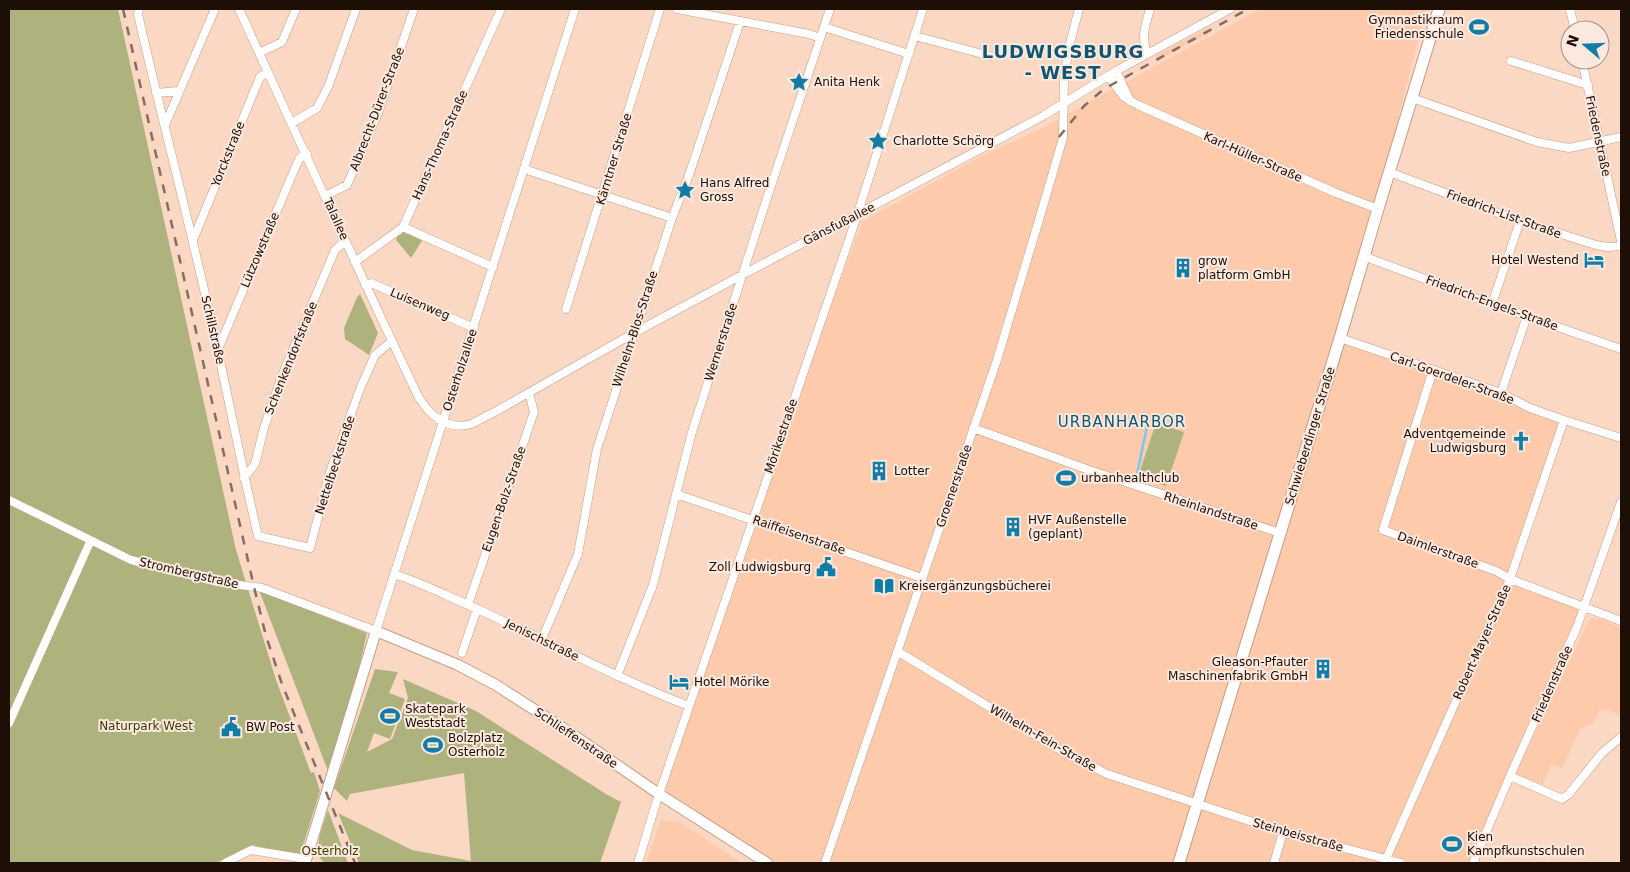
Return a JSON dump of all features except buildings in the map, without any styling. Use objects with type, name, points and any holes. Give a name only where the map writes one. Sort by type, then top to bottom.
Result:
[{"type":"main road","name":"Schwieberdinger Straße","points":[[1179,863],[1439,9]]},
{"type":"street","name":"Schillstraße","points":[[139,9],[138,14],[156,93],[218,349],[244,478],[258,536]]},
{"type":"street","points":[[165,125],[215,9]]},
{"type":"street","name":"Talallee","points":[[239,9],[307,154],[365,285],[423,404],[433,416],[443,422]]},
{"type":"street","points":[[259,53],[282,42],[296,9]]},
{"type":"street","points":[[292,123],[300,120],[317,108],[328,88],[356,9]]},
{"type":"street","name":"Albrecht-Dürer-Straße","points":[[325,196],[347,185],[378,113],[414,9]]},
{"type":"street","name":"Hans-Thoma-Straße","points":[[355,262],[403,227],[501,9]]},
{"type":"street","name":"Osterholzallee","points":[[305,861],[394,574],[575,9]]},
{"type":"street","name":"Kärntner Straße","points":[[566,309],[603,196],[660,9]]},
{"type":"street","points":[[677,9],[698,11],[740,22],[808,34],[820,38]]},
{"type":"street","name":"Wernerstraße","points":[[617,676],[653,585],[692,432],[830,9]]},
{"type":"street","name":"Mörikestraße","points":[[638,863],[659,794],[857,215],[924,9]]},
{"type":"street","name":"Groenerstraße","points":[[825,863],[997,360],[1056,164],[1064,134],[1066,66],[1079,9]]},
{"type":"street","points":[[1147,54],[1143,43],[1143,33],[1150,9]]},
{"type":"street","name":"Gänsfußallee","points":[[443,422],[458,425],[470,424],[529,393],[634,333],[1064,104],[1116,71],[1230,9]]},
{"type":"street","name":"Wilhelm-Blos-Straße","points":[[542,639],[578,554],[596,449],[672,218],[689,176],[740,22]]},
{"type":"street","points":[[824,27],[910,54]]},
{"type":"street","points":[[915,36],[990,56]]},
{"type":"street","points":[[1511,61],[1588,85]]},
{"type":"street","name":"Friedenstraße","points":[[1584,70],[1621,241]]},
{"type":"street","points":[[1116,71],[1130,101]]},
{"type":"street","name":"Yorckstraße","points":[[193,240],[260,77],[268,72]]},
{"type":"street","name":"Karl-Hüller-Straße","points":[[1108,76],[1124,98],[1130,101],[1282,170],[1378,209]]},
{"type":"street","points":[[156,93],[179,91]]},
{"type":"street","points":[[1412,98],[1537,142],[1569,148],[1600,143],[1621,137]]},
{"type":"street","name":"Lützowstraße","points":[[218,349],[300,159],[307,154]]},
{"type":"street","points":[[524,169],[672,218]]},
{"type":"street","name":"Friedrich-List-Straße","points":[[1389,172],[1520,221],[1596,245],[1608,247],[1621,246]]},
{"type":"street","points":[[1492,304],[1520,221]]},
{"type":"street","points":[[403,227],[493,267]]},
{"type":"street","name":"Schenkendorfstraße","points":[[244,478],[255,464],[264,428],[281,378],[327,268],[335,250],[345,241]]},
{"type":"street","name":"Friedrich-Engels-Straße","points":[[1363,256],[1621,349]]},
{"type":"street","name":"Luisenweg","points":[[365,285],[371,283],[474,328]]},
{"type":"street","points":[[1501,393],[1527,316]]},
{"type":"street","name":"Carl-Goerdeler-Straße","points":[[1340,338],[1501,393],[1530,408],[1621,438]]},
{"type":"street","name":"Nettelbeckstraße","points":[[258,536],[310,548],[330,472],[360,388],[375,355],[392,340]]},
{"type":"street","name":"Daimlerstraße","points":[[1433,370],[1383,530],[1496,571],[1621,621]]},
{"type":"street","name":"Eugen-Bolz-Straße","points":[[468,605],[534,412],[529,393]]},
{"type":"street","name":"Robert-Mayer-Straße","points":[[1386,859],[1510,578],[1564,420]]},
{"type":"street","name":"Rheinlandstraße","points":[[973,428],[1089,470],[1280,533]]},
{"type":"street","name":"Raiffeisenstraße","points":[[676,494],[922,578]]},
{"type":"street","name":"Strombergstraße","points":[[9,500],[90,542],[130,560],[218,582],[262,588],[376,631]]},
{"type":"street","name":"Friedenstraße","points":[[1473,863],[1570,644],[1621,502]]},
{"type":"street","points":[[9,723],[90,542]]},
{"type":"street","name":"Jenischstraße","points":[[394,574],[477,609],[645,689],[689,706]]},
{"type":"street","points":[[462,653],[477,609]]},
{"type":"street","name":"Schlieffenstraße","points":[[376,631],[458,665],[496,685],[572,734],[659,794],[767,863]]},
{"type":"street","name":"Wilhelm-Fein-Straße","points":[[897,652],[1084,763],[1107,774],[1197,804]]},
{"type":"street","points":[[1510,776],[1562,799],[1569,794],[1602,753],[1621,737]]},
{"type":"street","name":"Steinbeisstraße","points":[[1197,804],[1283,832],[1401,863]]},
{"type":"street","points":[[1274,863],[1283,832]]},
{"type":"street","points":[[225,863],[251,850],[305,861]]},
{"type":"shaded area","points":[[1260,9],[1426,9],[1341,343],[1565,419],[1508,576],[1585,603],[1475,863],[767,863],[672,802],[665,786],[817,343],[863,221],[980,157],[1042,128]]},
{"type":"shaded area","points":[[1208,28],[1210,32],[1158,61],[1156,56]]},
{"type":"shaded area","points":[[1591,618],[1600,619],[1621,628],[1621,717],[1614,712],[1600,709],[1593,723],[1580,729],[1562,768],[1551,765],[1543,784],[1515,775],[1589,620]]},
{"type":"shaded area","points":[[661,820],[680,822],[742,863],[646,863]]},
{"type":"green space","name":"Naturpark West","points":[[9,9],[118,9],[236,550],[276,680],[311,773],[314,772],[320,791],[300,855],[252,845],[216,863],[9,863]]},
{"type":"green space","points":[[403,233],[412,234],[422,241],[411,258],[396,240]]},
{"type":"green space","points":[[360,294],[378,333],[369,355],[345,339],[344,328]]},
{"type":"green space","points":[[1156,423],[1184,432],[1166,486],[1138,477]]},
{"type":"green space","points":[[259,590],[367,633],[347,721],[331,779]]},
{"type":"green space","points":[[375,669],[398,672],[389,693],[405,699],[390,739],[374,733],[367,752],[392,739],[408,698],[403,679],[476,711],[621,802],[600,863],[359,863],[338,813],[412,850],[471,861],[464,773],[350,794],[347,801],[334,788]]},
{"type":"green space","name":"Osterholz","points":[[328,810],[348,863],[329,863],[324,862],[320,858],[318,845]]},
{"type":"waterway","points":[[1137,474],[1148,422]]},
{"type":"railway","points":[[123,9],[266,636],[282,684],[355,863]]},
{"type":"railway","points":[[1059,137],[1084,106],[1104,89],[1248,9]]},
{"type":"place","name":"Gymnastikraum Friedensschule","points":[[1479,27]]},
{"type":"place","name":"Anita Henk","points":[[799,82]]},
{"type":"place","name":"Charlotte Schörg","points":[[878,141]]},
{"type":"place","name":"Hans Alfred Gross","points":[[685,190]]},
{"type":"place","name":"Hotel Westend","points":[[1594,260]]},
{"type":"place","name":"grow platform GmbH","points":[[1183,268]]},
{"type":"place","name":"Adventgemeinde Ludwigsburg","points":[[1521,441]]},
{"type":"place","name":"Lotter","points":[[879,471]]},
{"type":"place","name":"urbanhealthclub","points":[[1066,478]]},
{"type":"place","name":"HVF Außenstelle (geplant)","points":[[1013,527]]},
{"type":"place","name":"Zoll Ludwigsburg","points":[[826,567]]},
{"type":"place","name":"Kreisergänzungsbücherei","points":[[884,586]]},
{"type":"place","name":"Gleason-Pfauter Maschinenfabrik GmbH","points":[[1323,669]]},
{"type":"place","name":"Hotel Mörike","points":[[679,682]]},
{"type":"place","name":"Skatepark Weststadt","points":[[390,716]]},
{"type":"place","name":"BW Post","points":[[231,727]]},
{"type":"place","name":"Bolzplatz Osterholz","points":[[433,745]]},
{"type":"place","name":"Kien Kampfkunstschulen","points":[[1452,844]]},
{"type":"district","name":"LUDWIGSBURG - WEST","points":[[1063,62]]},
{"type":"district","name":"URBANHARBOR","points":[[1122,422]]}]
